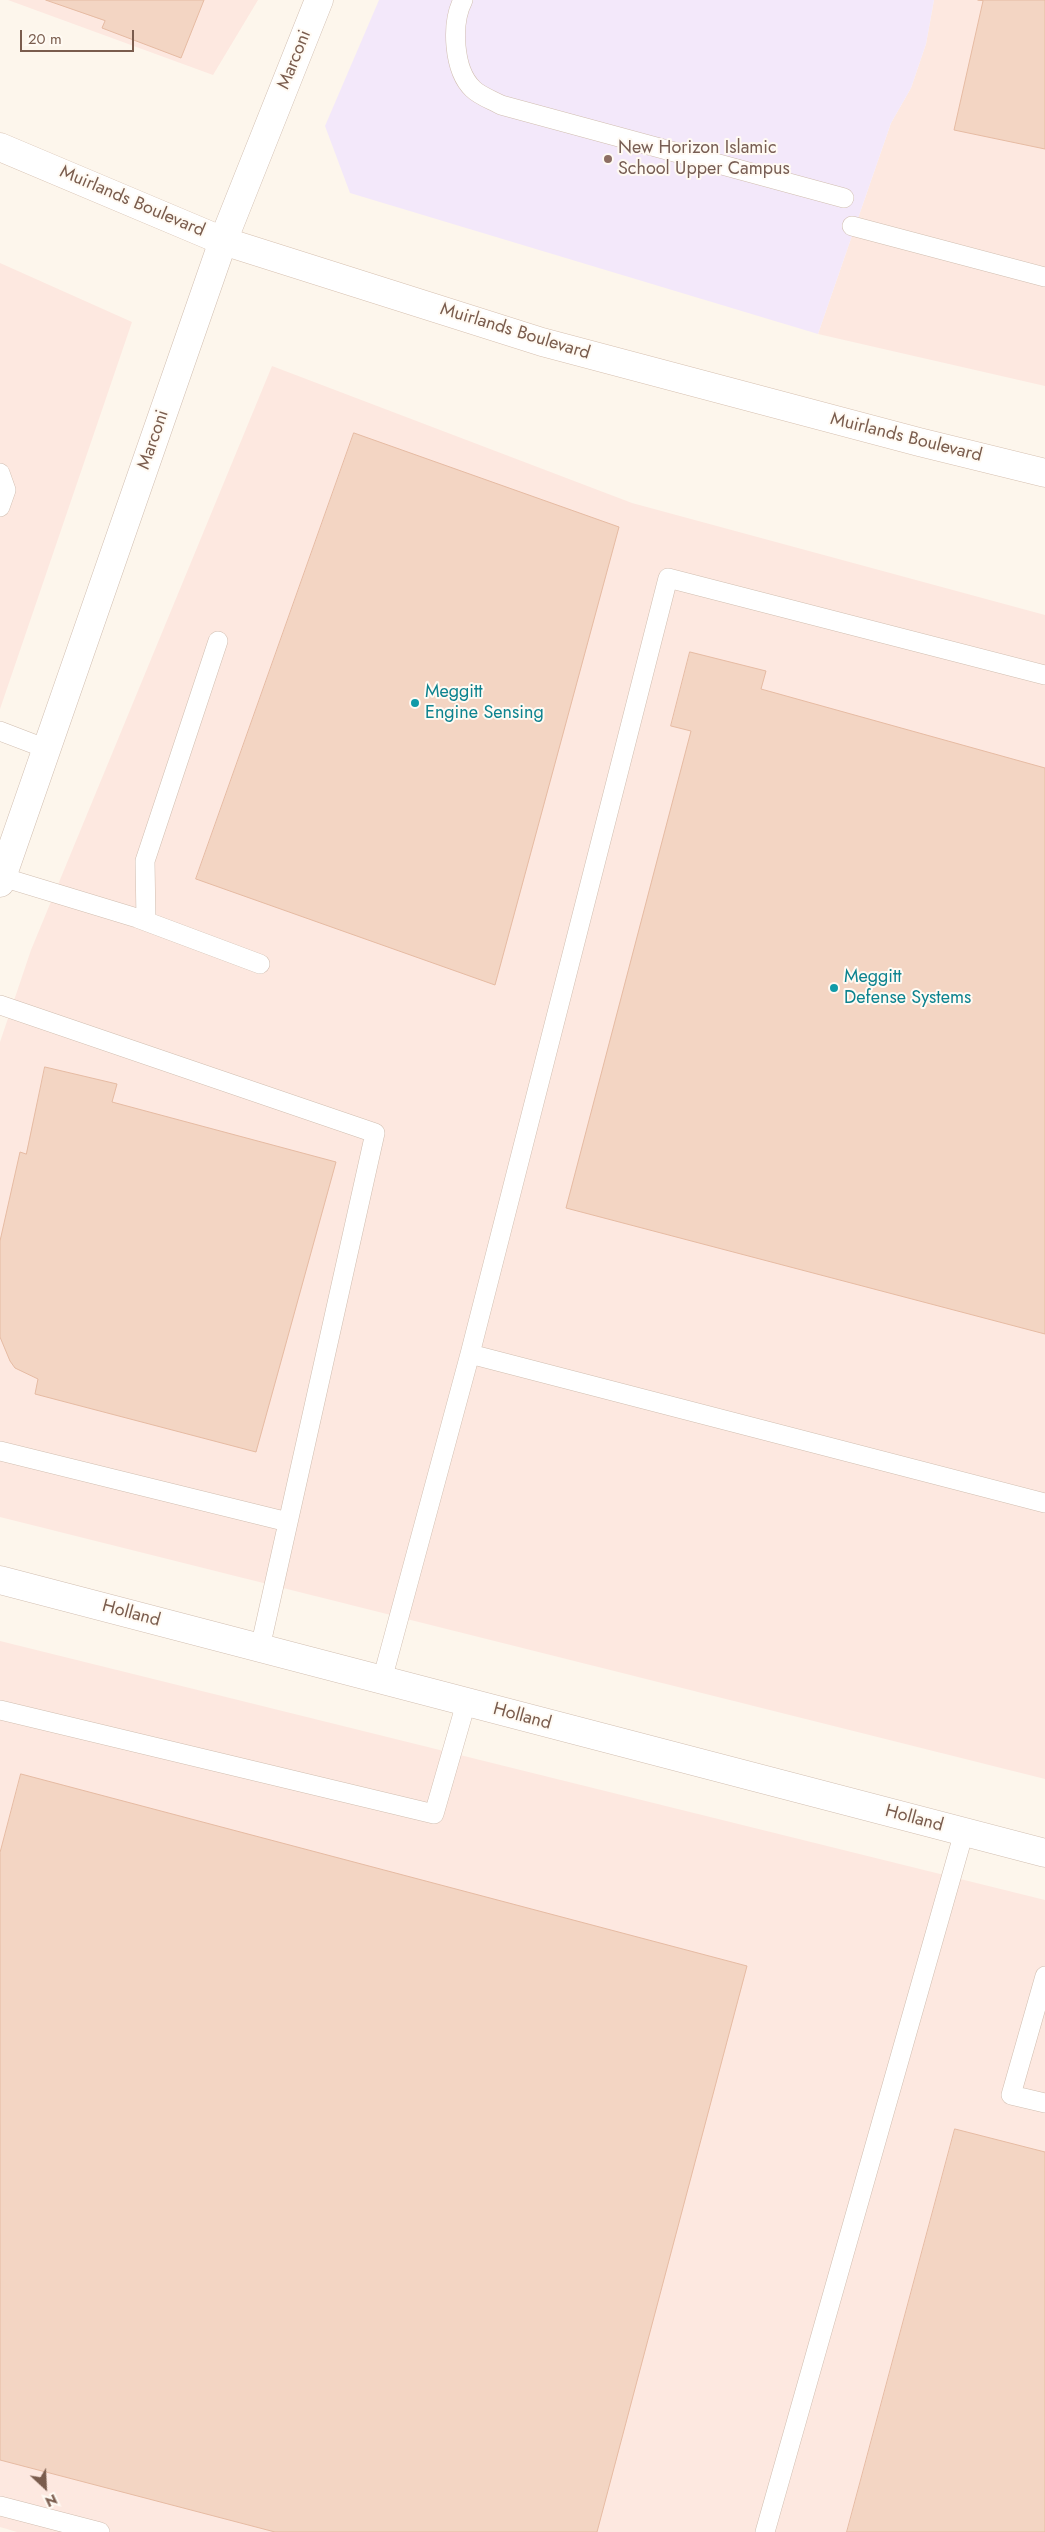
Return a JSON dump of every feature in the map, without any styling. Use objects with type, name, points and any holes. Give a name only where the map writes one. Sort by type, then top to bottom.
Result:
[{"type":"street","name":"Marconi","points":[[1,880],[223,241],[319,0]]},
{"type":"street","name":"Muirlands Boulevard","points":[[0,147],[223,241],[542,342],[909,440],[1045,473]]},
{"type":"street","name":"Holland","points":[[0,1580],[1045,1853]]},
{"type":"lane","points":[[463,0],[458,10],[456,59],[473,89],[501,105],[844,198]]},
{"type":"lane","points":[[852,226],[1045,277]]},
{"type":"lane","points":[[0,473],[6,490],[0,507]]},
{"type":"lane","points":[[382,1680],[470,1354],[668,578],[1045,675]]},
{"type":"lane","points":[[146,921],[145,861],[218,641]]},
{"type":"lane","points":[[0,732],[47,749]]},
{"type":"lane","points":[[1,880],[146,921],[260,964]]},
{"type":"lane","points":[[0,1005],[375,1133],[260,1648]]},
{"type":"lane","points":[[470,1354],[1045,1502]]},
{"type":"lane","points":[[0,1451],[288,1522]]},
{"type":"lane","points":[[0,1710],[434,1814],[466,1702]]},
{"type":"lane","points":[[765,2532],[964,1832]]},
{"type":"lane","points":[[1045,1976],[1011,2095],[1045,2103]]},
{"type":"lane","points":[[0,2506],[100,2532]]},
{"type":"shaded area","points":[[8,0],[258,0],[213,75]]},
{"type":"shaded area","name":"New Horizon Islamic School Upper Campus","points":[[379,0],[934,0],[926,44],[911,88],[891,123],[818,334],[350,193],[325,126]]},
{"type":"shaded area","points":[[934,0],[1045,0],[1045,386],[818,334],[891,123],[911,88],[926,44]]},
{"type":"shaded area","points":[[0,263],[132,322],[0,709]]},
{"type":"shaded area","points":[[272,366],[632,503],[1045,615],[1045,1779],[0,1517],[0,1042],[31,950]]},
{"type":"shaded area","points":[[0,1641],[1045,1900],[1045,2532],[17,2532],[0,2527]]},
{"type":"building","points":[[46,0],[204,0],[181,58],[102,28],[105,21]]},
{"type":"building","points":[[978,0],[1045,0],[1045,149],[954,130],[983,1]]},
{"type":"building","name":"Meggitt Engine Sensing","points":[[354,433],[619,527],[495,985],[196,879]]},
{"type":"building","name":"Meggitt Defense Systems","points":[[690,652],[766,671],[761,689],[1045,768],[1045,1334],[566,1208],[691,731],[671,726]]},
{"type":"building","points":[[45,1067],[117,1084],[112,1102],[336,1162],[256,1452],[35,1394],[38,1379],[15,1368],[10,1361],[0,1337],[0,1241],[20,1152],[26,1154]]},
{"type":"building","points":[[21,1774],[747,1966],[597,2532],[275,2532],[0,2460],[0,1853]]},
{"type":"building","points":[[955,2129],[1045,2152],[1045,2532],[847,2532]]},
{"type":"place","name":"New Horizon Islamic School Upper Campus","points":[[608,159]]},
{"type":"place","name":"Meggitt Engine Sensing","points":[[415,703]]},
{"type":"place","name":"Meggitt Defense Systems","points":[[834,988]]}]
